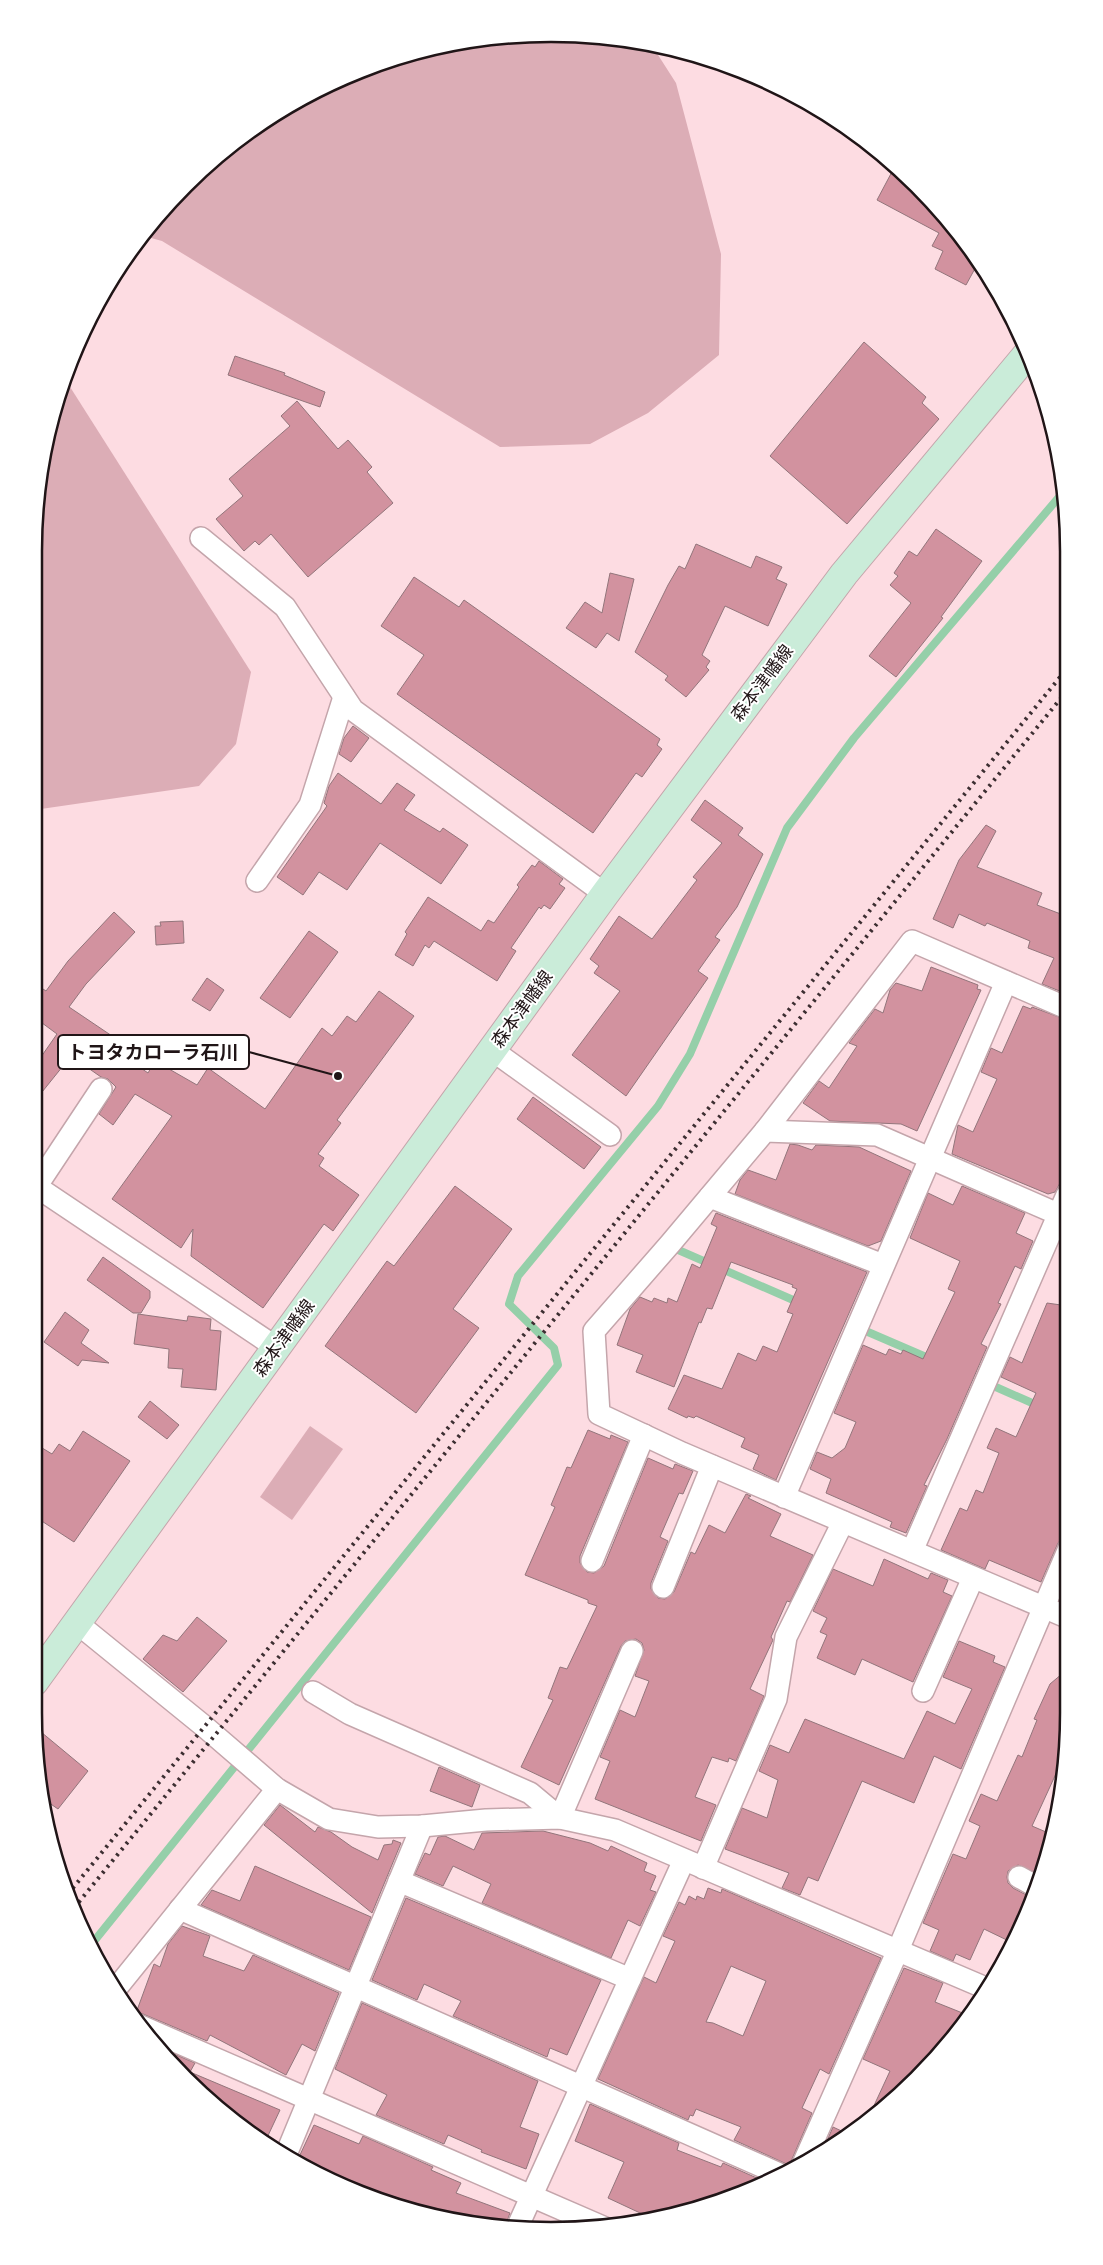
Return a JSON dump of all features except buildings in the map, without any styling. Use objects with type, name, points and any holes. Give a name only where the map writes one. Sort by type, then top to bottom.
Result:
[{"type":"main road","name":"森本津幡線","points":[[42,1671],[606,894],[844,574],[1023,359]]},
{"type":"street","points":[[201,538],[285,607],[353,710],[606,894]]},
{"type":"street","points":[[257,881],[310,805],[344,697]]},
{"type":"street","points":[[1060,1005],[912,941],[765,1130],[710,1197],[594,1331],[599,1414],[712,1466],[1060,1614]]},
{"type":"street","points":[[784,1497],[1006,982]]},
{"type":"street","points":[[492,1050],[610,1135]]},
{"type":"street","points":[[42,1176],[101,1089]]},
{"type":"street","points":[[765,1130],[877,1135],[1060,1215]]},
{"type":"street","points":[[42,1191],[277,1348]]},
{"type":"street","points":[[710,1197],[883,1265]]},
{"type":"street","points":[[912,1551],[1060,1223]]},
{"type":"street","points":[[592,1561],[644,1435]]},
{"type":"street","points":[[663,1586],[712,1466]]},
{"type":"street","points":[[519,2221],[630,1979],[693,1864],[776,1699],[786,1637],[844,1522]]},
{"type":"street","points":[[808,2153],[898,1950],[1060,1570]]},
{"type":"street","points":[[923,1691],[973,1578]]},
{"type":"street","points":[[77,1623],[277,1789],[329,1819],[378,1827],[422,1826],[486,1820],[560,1818],[615,1830],[981,1986]]},
{"type":"street","points":[[560,1818],[632,1651]]},
{"type":"street","points":[[312,1692],[350,1714],[530,1793],[560,1818]]},
{"type":"street","points":[[120,1983],[277,1789]]},
{"type":"street","points":[[288,2149],[422,1826]]},
{"type":"street","points":[[399,1881],[630,1979]]},
{"type":"street","points":[[180,1910],[774,2171]]},
{"type":"street","points":[[156,2033],[588,2221]]},
{"type":"shaded area","points":[[552,42],[618,47],[651,52],[657,54],[676,83],[721,254],[719,355],[648,413],[590,444],[500,447],[162,241],[151,238],[169,216],[216,169],[269,128],[326,95],[357,81],[420,60],[452,52],[485,47]]},
{"type":"shaded area","points":[[70,387],[251,672],[236,744],[199,786],[42,809],[42,552],[44,518],[52,452]]},
{"type":"shaded area","points":[[310,1426],[343,1449],[292,1520],[260,1497]]},
{"type":"waterway","points":[[95,1940],[558,1365],[554,1348],[509,1304],[518,1276],[658,1106],[690,1054],[787,828],[854,738],[1057,499]]},
{"type":"waterway","points":[[676,1249],[800,1303]]},
{"type":"waterway","points":[[861,1329],[933,1360]]},
{"type":"waterway","points":[[989,1384],[1039,1406]]},
{"type":"railway","points":[[74,1887],[1060,677]]},
{"type":"railway","points":[[79,1902],[1060,699]]},
{"type":"place","name":"トヨタカローラ石川","points":[[338,1076]]}]
